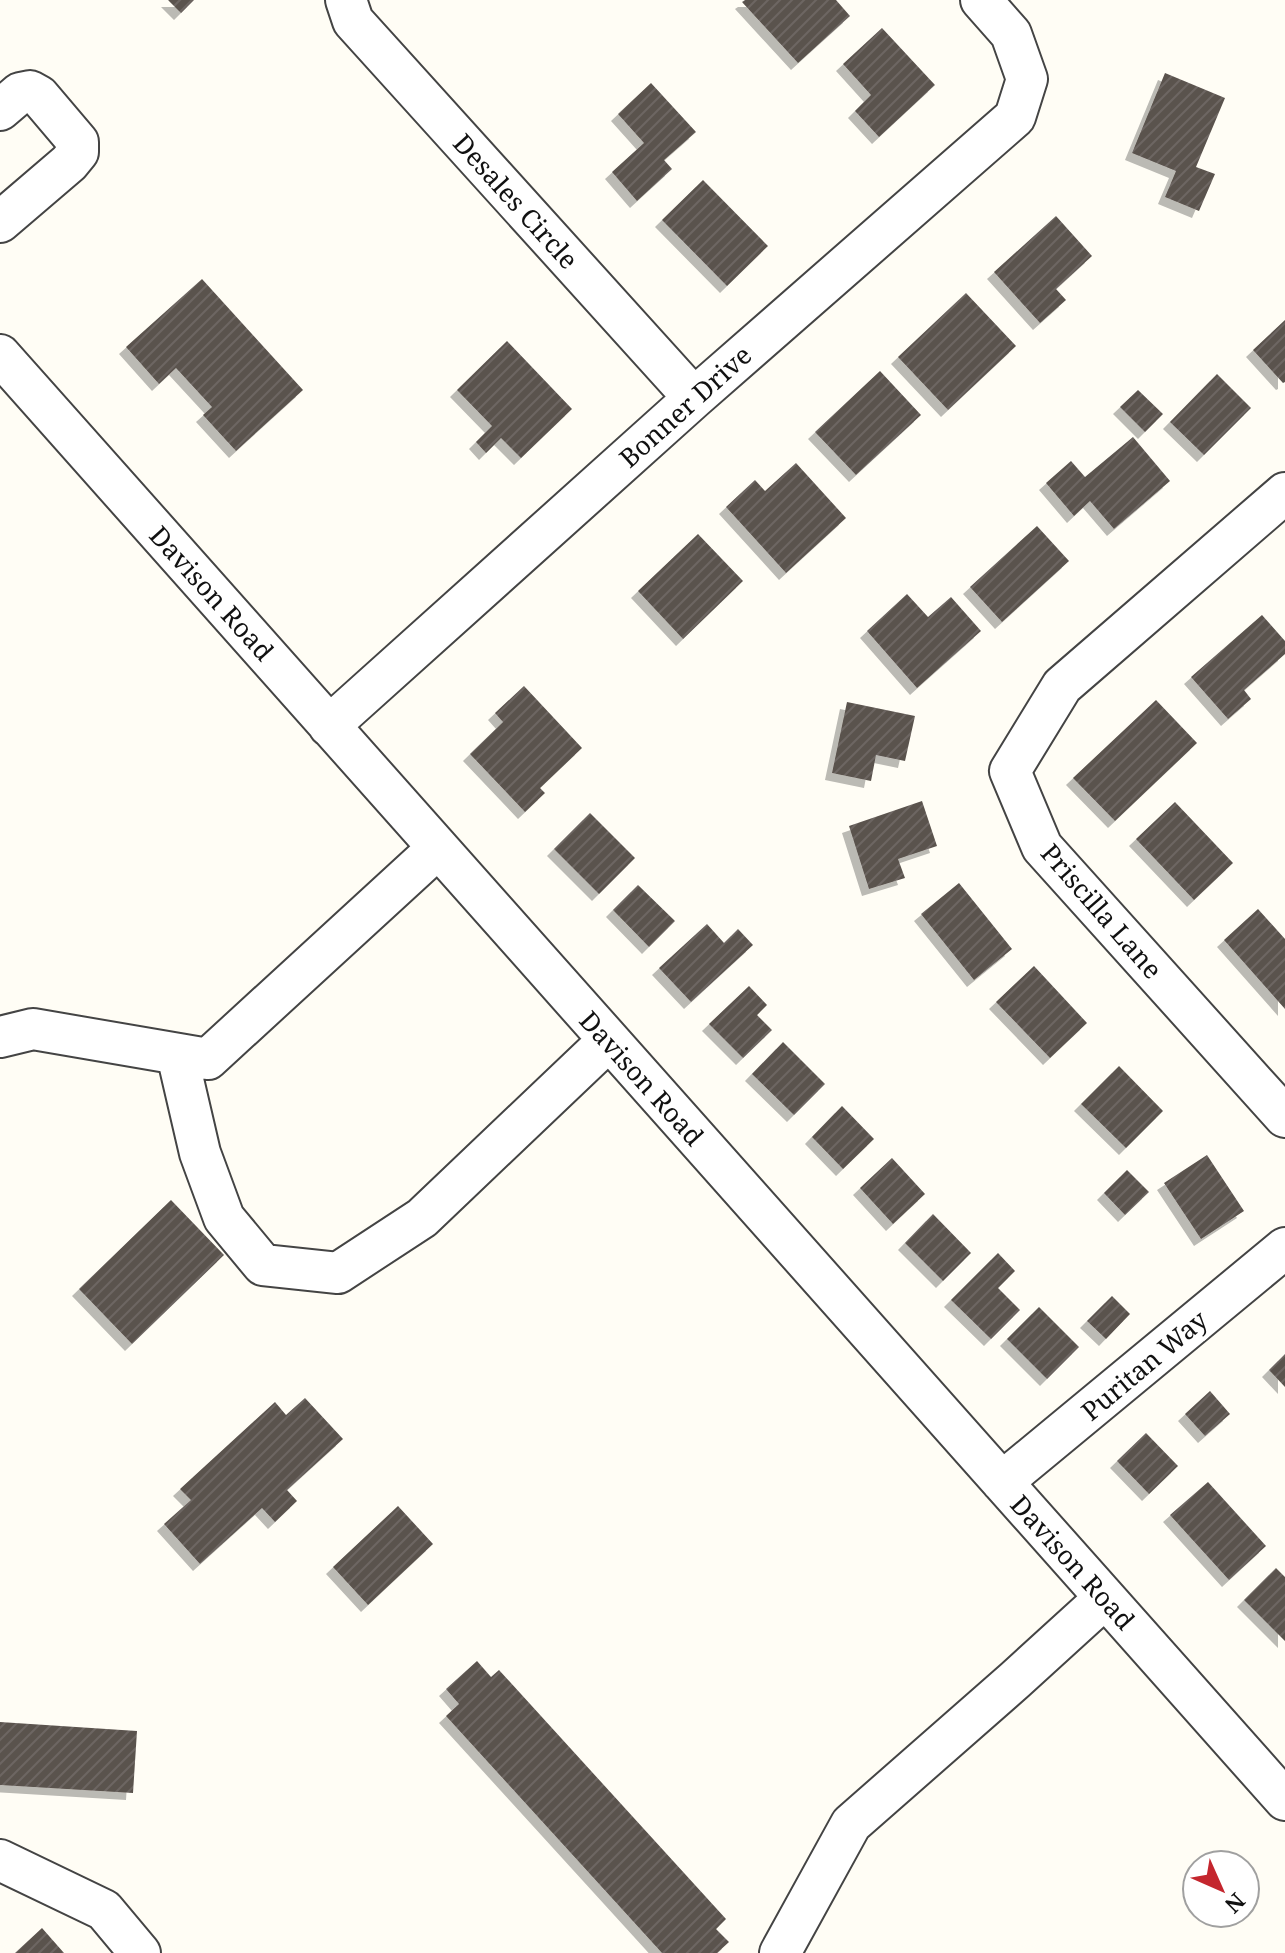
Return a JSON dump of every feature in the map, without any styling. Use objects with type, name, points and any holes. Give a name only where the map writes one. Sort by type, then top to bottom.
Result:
[{"type":"street","name":"Desales Circle","points":[[346,0],[353,21],[694,398]]},
{"type":"street","name":"Bonner Drive","points":[[329,726],[694,398],[1015,117],[1027,79],[1011,34],[981,0]]},
{"type":"street","points":[[0,110],[20,93],[30,91],[39,96],[78,142],[78,152],[69,163],[0,222]]},
{"type":"street","name":"Davison Road","points":[[0,355],[1285,1800]]},
{"type":"street","name":"Priscilla Lane","points":[[1285,493],[1062,686],[1010,771],[1042,847],[1285,1117]]},
{"type":"street","points":[[0,1037],[33,1029],[208,1059],[438,848]]},
{"type":"street","points":[[177,1054],[200,1153],[224,1218],[263,1265],[338,1273],[422,1218],[609,1040]]},
{"type":"street","name":"Puritan Way","points":[[1002,1482],[1285,1248]]},
{"type":"street","points":[[780,1953],[851,1824],[1105,1598]]},
{"type":"street","points":[[0,1860],[104,1910],[140,1953]]},
{"type":"building","points":[[168,0],[194,0],[181,13]]},
{"type":"building","points":[[836,0],[850,16],[798,63],[742,2]]},
{"type":"building","points":[[882,28],[935,85],[879,137],[855,111],[871,95],[843,64]]},
{"type":"building","points":[[1165,73],[1225,98],[1196,167],[1215,174],[1199,211],[1165,197],[1176,171],[1132,153]]},
{"type":"building","points":[[651,83],[696,132],[664,160],[672,169],[637,201],[612,172],[644,143],[618,114]]},
{"type":"building","points":[[703,180],[768,246],[727,286],[662,220]]},
{"type":"building","points":[[1056,216],[1092,256],[1056,289],[1066,300],[1040,323],[994,272]]},
{"type":"building","points":[[202,279],[303,390],[236,451],[203,415],[212,407],[176,368],[159,384],[126,347]]},
{"type":"building","points":[[966,293],[1016,346],[948,410],[898,357]]},
{"type":"building","points":[[1285,320],[1285,382],[1283,383],[1253,350]]},
{"type":"building","points":[[507,341],[572,409],[521,458],[501,438],[486,453],[476,442],[492,426],[457,390]]},
{"type":"building","points":[[880,371],[921,415],[856,475],[815,432]]},
{"type":"building","points":[[1217,374],[1251,408],[1204,455],[1170,422]]},
{"type":"building","points":[[1138,390],[1163,414],[1145,432],[1120,407]]},
{"type":"building","points":[[1133,437],[1170,481],[1114,529],[1090,501],[1074,516],[1046,483],[1071,461],[1085,477]]},
{"type":"building","points":[[796,463],[846,518],[786,573],[726,507],[755,480],[765,491]]},
{"type":"building","points":[[1037,526],[1069,561],[1002,622],[970,587]]},
{"type":"building","points":[[698,534],[743,581],[683,639],[638,591]]},
{"type":"building","points":[[907,594],[928,617],[951,597],[981,631],[917,688],[867,631]]},
{"type":"building","points":[[1262,615],[1285,641],[1285,654],[1244,690],[1251,699],[1228,719],[1191,677]]},
{"type":"building","points":[[524,686],[582,748],[540,788],[545,793],[525,812],[470,754],[503,722],[495,713]]},
{"type":"building","points":[[1156,700],[1197,743],[1115,821],[1073,778]]},
{"type":"building","points":[[847,702],[915,716],[905,761],[876,755],[871,781],[832,773]]},
{"type":"building","points":[[922,801],[937,846],[898,859],[905,878],[869,889],[849,826]]},
{"type":"building","points":[[1175,802],[1233,863],[1194,900],[1136,839]]},
{"type":"building","points":[[590,813],[635,858],[599,894],[554,849]]},
{"type":"building","points":[[959,883],[1012,949],[974,980],[921,914]]},
{"type":"building","points":[[638,885],[675,921],[649,947],[613,910]]},
{"type":"building","points":[[1258,909],[1285,939],[1285,1009],[1224,940]]},
{"type":"building","points":[[707,924],[724,943],[738,929],[753,945],[691,1002],[659,968]]},
{"type":"building","points":[[1034,966],[1087,1023],[1050,1058],[996,1002]]},
{"type":"building","points":[[749,986],[767,1005],[757,1015],[772,1030],[743,1058],[709,1024]]},
{"type":"building","points":[[783,1042],[825,1084],[794,1115],[752,1074]]},
{"type":"building","points":[[1119,1066],[1163,1111],[1126,1148],[1081,1104]]},
{"type":"building","points":[[842,1106],[874,1139],[843,1169],[812,1137]]},
{"type":"building","points":[[1207,1155],[1244,1211],[1201,1239],[1164,1183]]},
{"type":"building","points":[[892,1158],[925,1194],[893,1224],[860,1188]]},
{"type":"building","points":[[1127,1170],[1149,1192],[1125,1215],[1104,1193]]},
{"type":"building","points":[[171,1200],[224,1255],[132,1344],[79,1289]]},
{"type":"building","points":[[933,1214],[971,1253],[943,1281],[905,1243]]},
{"type":"building","points":[[998,1253],[1015,1271],[998,1288],[1020,1310],[991,1339],[951,1300]]},
{"type":"building","points":[[1112,1296],[1130,1314],[1106,1339],[1087,1321]]},
{"type":"building","points":[[1039,1307],[1079,1347],[1047,1379],[1007,1339]]},
{"type":"building","points":[[1285,1354],[1285,1387],[1269,1370]]},
{"type":"building","points":[[1210,1391],[1230,1414],[1205,1436],[1185,1414]]},
{"type":"building","points":[[305,1398],[343,1439],[287,1490],[297,1501],[275,1522],[262,1508],[200,1564],[164,1524],[191,1500],[180,1489],[275,1402],[286,1415]]},
{"type":"building","points":[[1146,1433],[1178,1466],[1149,1494],[1117,1461]]},
{"type":"building","points":[[1208,1482],[1266,1546],[1229,1580],[1170,1515]]},
{"type":"building","points":[[398,1506],[433,1544],[368,1605],[333,1567]]},
{"type":"building","points":[[1276,1568],[1285,1577],[1285,1641],[1244,1600]]},
{"type":"building","points":[[477,1661],[491,1677],[499,1670],[726,1919],[716,1929],[729,1942],[717,1953],[662,1953],[446,1716],[459,1704],[446,1689]]},
{"type":"building","points":[[0,1722],[137,1731],[133,1793],[0,1785]]},
{"type":"building","points":[[42,1928],[64,1953],[15,1953]]}]
